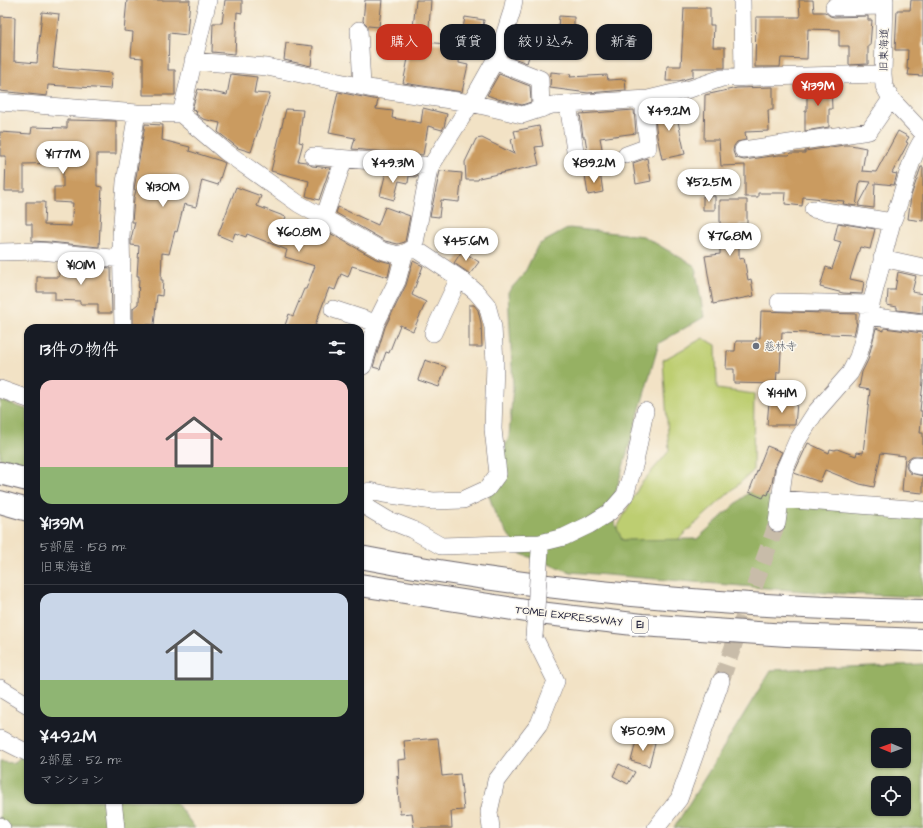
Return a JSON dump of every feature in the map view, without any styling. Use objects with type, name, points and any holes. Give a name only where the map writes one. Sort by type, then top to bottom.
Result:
[{"type":"highway","points":[[0,473],[24,479]]},
{"type":"highway","points":[[0,502],[24,509]]},
{"type":"highway","points":[[364,558],[497,579],[586,590],[734,603],[864,610],[923,611]]},
{"type":"highway","name":"TOMEI EXPRESSWAY","points":[[364,586],[539,613],[642,625],[802,636],[923,640]]},
{"type":"street","points":[[181,114],[208,0]]},
{"type":"street","points":[[364,363],[376,323],[397,281],[409,251],[429,169],[471,103],[498,55],[514,0]]},
{"type":"street","points":[[742,0],[743,78]]},
{"type":"street","points":[[834,7],[885,3]]},
{"type":"street","name":"旧東海道","points":[[885,3],[884,86],[891,99],[923,133]]},
{"type":"street","points":[[359,30],[362,86]]},
{"type":"street","points":[[193,61],[267,67],[362,86],[471,103],[522,115],[552,105],[648,100],[690,89],[722,78],[883,74]]},
{"type":"street","points":[[494,61],[540,79],[541,109]]},
{"type":"street","points":[[743,150],[869,131],[891,99]]},
{"type":"street","points":[[626,155],[648,148],[643,100]]},
{"type":"street","points":[[0,102],[137,113],[181,114],[226,152],[299,204],[381,250],[394,254],[409,251],[459,278],[476,292],[487,305],[493,327],[495,363],[493,429],[498,474],[487,489],[463,500],[433,501],[370,491],[364,493]]},
{"type":"street","points":[[568,104],[577,164]]},
{"type":"street","points":[[123,324],[121,236],[125,182],[137,113]]},
{"type":"street","points":[[777,523],[784,471],[797,441],[815,413],[850,373],[865,334],[869,310],[892,222],[898,209],[916,149],[923,139]]},
{"type":"street","points":[[313,156],[431,166]]},
{"type":"street","points":[[324,218],[344,159]]},
{"type":"street","points":[[814,209],[892,222]]},
{"type":"street","points":[[0,252],[40,251],[122,259]]},
{"type":"street","points":[[882,258],[923,267]]},
{"type":"street","points":[[433,333],[459,278]]},
{"type":"street","points":[[779,302],[869,310],[923,323]]},
{"type":"street","points":[[333,309],[376,323]]},
{"type":"street","points":[[0,389],[24,398]]},
{"type":"street","points":[[364,503],[368,508],[388,520],[411,529],[441,546],[540,547],[564,537],[610,512],[626,495],[635,462],[645,411]]},
{"type":"street","points":[[781,499],[923,510]]},
{"type":"street","points":[[490,828],[489,812],[496,781],[539,724],[556,681],[534,636],[540,547]]},
{"type":"street","points":[[656,828],[679,799],[721,681]]},
{"type":"street","points":[[0,688],[24,703]]},
{"type":"street","points":[[0,739],[24,751]]},
{"type":"street","points":[[113,804],[116,828]]},
{"type":"green space","points":[[569,228],[643,236],[695,266],[704,317],[659,343],[610,512],[622,540],[697,539],[749,492],[781,499],[923,510],[923,597],[827,593],[571,572],[521,554],[495,514],[487,489],[509,437],[513,385],[508,292],[524,274],[538,245]]},
{"type":"green space","points":[[703,338],[716,345],[717,389],[754,394],[753,471],[672,545],[611,539],[640,485],[669,451],[663,360]]},
{"type":"green space","points":[[0,400],[24,409],[24,470],[0,461]]},
{"type":"green space","points":[[923,664],[923,828],[674,828],[771,670]]},
{"type":"green space","points":[[24,754],[24,804],[177,804],[195,828],[0,828],[0,762],[14,763]]},
{"type":"building","points":[[127,0],[190,0],[187,35],[169,33],[168,70],[175,70],[175,95],[143,95],[143,58],[131,57],[133,32],[124,31]]},
{"type":"building","points":[[225,0],[242,0],[242,13],[237,12],[235,54],[212,52],[213,23],[222,23]]},
{"type":"building","points":[[365,0],[382,0],[379,24],[376,24],[376,27],[368,26],[363,21]]},
{"type":"building","points":[[416,0],[431,0],[429,24],[413,24]]},
{"type":"building","points":[[799,0],[813,0],[814,12],[825,12],[834,17],[868,16],[868,20],[872,20],[870,46],[868,46],[868,64],[849,65],[849,46],[839,46],[839,30],[808,29],[807,59],[781,58],[780,67],[755,67],[756,17],[800,17]]},
{"type":"building","points":[[911,0],[923,0],[923,76],[908,75],[908,50],[895,50],[897,10],[910,10]]},
{"type":"building","points":[[684,8],[710,8],[710,25],[714,25],[713,47],[725,47],[725,68],[693,68],[693,77],[679,81],[666,81],[667,66],[681,66]]},
{"type":"building","points":[[42,12],[59,14],[53,68],[112,73],[110,89],[48,85],[47,96],[0,91],[1,16],[15,17],[14,61],[37,63]]},
{"type":"building","points":[[559,16],[574,17],[574,24],[558,24]]},
{"type":"building","points":[[465,17],[484,20],[483,24],[464,24]]},
{"type":"building","points":[[432,42],[440,44],[440,60],[459,60],[459,63],[468,65],[462,92],[403,83],[408,60],[432,60]]},
{"type":"building","points":[[286,43],[313,46],[311,66],[284,60]]},
{"type":"building","points":[[519,60],[528,60],[527,63]]},
{"type":"building","points":[[551,72],[571,74],[570,77],[607,75],[608,80],[625,79],[626,90],[588,93],[550,88]]},
{"type":"building","points":[[231,74],[257,77],[254,93],[270,94],[251,152],[238,148],[218,132],[220,123],[203,119],[196,114],[197,111],[192,109],[198,89],[227,95]]},
{"type":"building","points":[[499,74],[530,86],[531,102],[522,105],[487,95]]},
{"type":"building","points":[[831,85],[832,109],[829,109],[829,127],[805,131],[807,86]]},
{"type":"building","points":[[773,87],[773,110],[768,110],[769,131],[745,132],[746,140],[737,142],[734,146],[733,151],[735,157],[744,160],[789,155],[791,153],[805,153],[805,151],[851,145],[866,148],[862,171],[876,172],[898,131],[909,137],[906,142],[908,143],[892,173],[897,174],[894,185],[875,183],[874,208],[858,206],[871,182],[860,181],[856,206],[843,204],[844,201],[803,197],[802,206],[785,204],[786,193],[758,193],[758,197],[745,197],[745,165],[721,166],[719,140],[704,140],[705,95],[737,88]]},
{"type":"building","points":[[338,92],[378,100],[376,109],[393,111],[392,118],[421,123],[423,108],[447,114],[444,127],[442,130],[428,126],[423,155],[352,149],[355,138],[329,133]]},
{"type":"building","points":[[674,103],[685,154],[662,159],[657,136],[654,110],[663,109],[662,106]]},
{"type":"building","points":[[286,109],[303,110],[299,142],[303,143],[298,161],[306,162],[312,166],[330,168],[319,200],[306,196],[309,181],[271,171]]},
{"type":"building","points":[[634,110],[636,133],[600,138],[604,159],[589,162],[585,137],[583,137],[580,114]]},
{"type":"building","points":[[67,120],[116,121],[116,154],[97,154],[97,186],[102,187],[99,247],[32,241],[32,224],[26,224],[26,202],[45,202],[44,225],[71,226],[73,203],[54,202],[54,187],[63,187],[63,163],[24,164],[24,191],[5,191],[6,156],[0,156],[0,132],[31,134],[32,127],[67,128]]},
{"type":"building","points":[[145,124],[163,125],[162,140],[190,147],[189,151],[225,163],[218,185],[202,180],[196,207],[184,204],[177,232],[175,231],[169,254],[162,253],[162,296],[157,295],[154,324],[133,324],[133,308],[138,304],[139,276],[137,276],[139,246],[131,245],[135,222],[132,222],[136,190],[134,189]]},
{"type":"building","points":[[539,126],[543,146],[535,147],[539,165],[479,178],[478,180],[466,180],[465,162],[476,139],[482,138],[514,154],[511,139],[516,138],[514,131]]},
{"type":"building","points":[[647,158],[651,181],[636,184],[633,163]]},
{"type":"building","points":[[921,167],[923,167],[923,221],[908,219],[911,196]]},
{"type":"building","points":[[440,171],[462,173],[459,202],[441,200],[439,217],[430,216]]},
{"type":"building","points":[[386,172],[418,175],[417,177],[409,176],[408,183],[399,181],[394,200],[380,196]]},
{"type":"building","points":[[600,172],[603,192],[588,195],[585,175]]},
{"type":"building","points":[[236,187],[261,196],[257,206],[286,217],[282,225],[325,239],[328,232],[376,259],[391,263],[388,277],[352,266],[348,277],[341,274],[335,290],[329,288],[315,324],[285,324],[289,314],[293,316],[315,266],[285,257],[287,250],[247,234],[246,237],[235,233],[232,241],[218,235]]},
{"type":"building","points":[[703,196],[715,196],[715,210],[703,210]]},
{"type":"building","points":[[720,200],[747,200],[747,224],[739,224],[739,259],[744,258],[748,280],[751,279],[754,296],[713,304],[705,256],[720,254]]},
{"type":"building","points":[[338,207],[378,225],[385,207],[410,216],[405,242],[398,244],[385,241],[336,213]]},
{"type":"building","points":[[838,223],[875,229],[870,249],[860,247],[850,279],[864,282],[862,294],[843,293],[820,287],[826,267],[832,269],[841,242],[834,240]]},
{"type":"building","points":[[462,251],[479,262],[470,274],[454,263]]},
{"type":"building","points":[[413,261],[423,266],[412,295],[426,302],[413,331],[400,325],[389,353],[386,352],[380,369],[373,367],[385,327],[406,285]]},
{"type":"building","points":[[59,263],[111,268],[112,313],[98,313],[98,304],[80,304],[80,301],[55,300],[55,292],[37,292],[37,277],[59,277]]},
{"type":"building","points":[[898,272],[916,276],[912,292],[923,294],[923,313],[897,310],[897,307],[887,305],[888,290],[895,290]]},
{"type":"building","points":[[469,305],[474,305],[478,310],[481,323],[482,347],[469,347]]},
{"type":"building","name":"慈林寺","points":[[761,311],[856,314],[857,323],[854,335],[782,332],[780,372],[777,372],[776,384],[734,383],[734,369],[726,369],[727,351],[735,351],[736,341],[756,341],[756,338],[760,338]]},
{"type":"building","points":[[876,328],[884,331],[884,328],[923,333],[923,382],[920,411],[922,411],[920,433],[923,433],[923,456],[912,456],[908,459],[906,464],[910,473],[923,476],[923,493],[902,491],[905,456],[881,453],[874,487],[860,484],[825,470],[820,482],[794,473],[808,443],[829,453],[830,449],[837,449],[856,456],[857,452],[863,453],[870,390],[859,388],[862,372],[868,360]]},
{"type":"building","points":[[425,360],[446,367],[439,387],[418,380]]},
{"type":"building","points":[[769,402],[797,403],[795,425],[767,425]]},
{"type":"building","points":[[767,446],[782,452],[775,467],[768,495],[765,494],[763,498],[749,492]]},
{"type":"building","points":[[438,738],[442,776],[460,774],[464,810],[451,811],[452,828],[414,828],[412,813],[400,814],[397,776],[399,779],[398,760],[406,759],[404,741]]},
{"type":"building","points":[[637,738],[655,744],[649,766],[631,761]]},
{"type":"building","points":[[619,764],[635,772],[628,784],[613,776]]},
{"type":"tunnel","points":[[721,681],[777,523]]},
{"type":"place","name":"慈林寺","points":[[756,346]]}]
